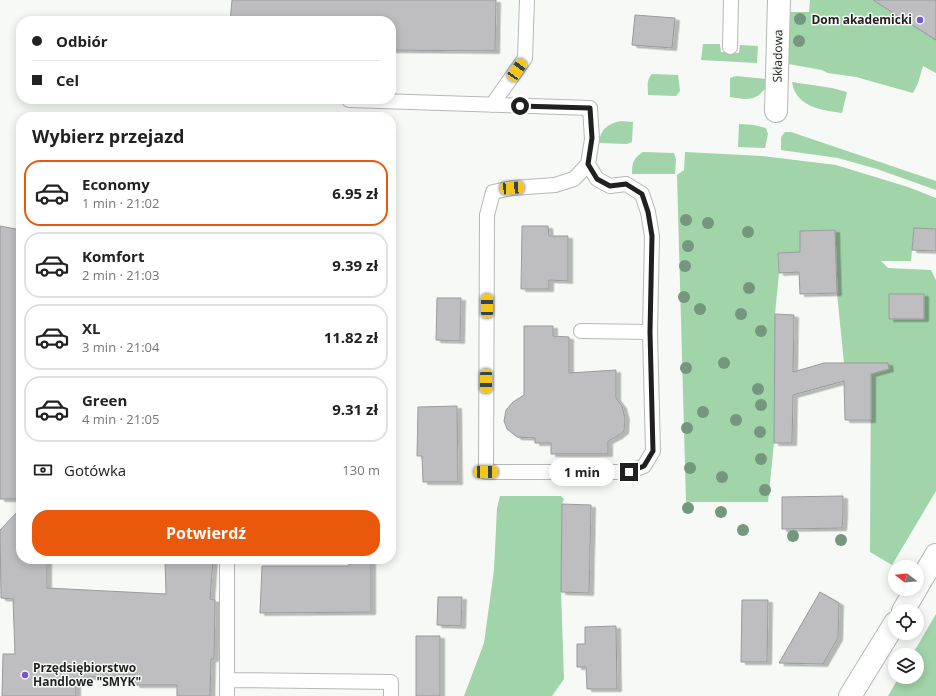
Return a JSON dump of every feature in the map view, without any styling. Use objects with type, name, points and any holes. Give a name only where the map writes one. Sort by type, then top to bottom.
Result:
[{"type":"street","name":"Składowa","points":[[776,112],[779,0]]},
{"type":"street","points":[[924,575],[936,556]]},
{"type":"street","points":[[850,696],[888,634]]},
{"type":"lane","points":[[492,105],[525,58],[527,0]]},
{"type":"lane","points":[[730,47],[731,0]]},
{"type":"lane","points":[[396,102],[590,108],[592,138],[588,164],[574,179],[556,185],[512,188],[493,192],[487,215],[486,472],[629,472],[644,466],[653,451],[650,332],[652,236],[648,212],[642,194],[626,184],[610,186],[597,179],[588,164]]},
{"type":"lane","points":[[581,331],[650,332]]},
{"type":"lane","points":[[227,564],[227,696]]},
{"type":"lane","points":[[228,680],[391,682],[391,696]]},
{"type":"green space","points":[[810,0],[873,0],[936,40],[936,73],[923,66],[918,83],[913,93],[856,77],[828,73],[822,70],[788,64],[790,12],[809,12]]},
{"type":"green space","points":[[703,44],[720,44],[721,52],[739,53],[740,45],[758,46],[757,63],[701,60]]},
{"type":"green space","points":[[652,74],[678,75],[680,91],[676,96],[648,95],[648,81]]},
{"type":"green space","points":[[736,76],[768,79],[765,88],[760,94],[756,97],[744,99],[730,97],[730,78]]},
{"type":"green space","points":[[792,82],[832,88],[847,92],[842,113],[811,106],[804,102],[794,90]]},
{"type":"green space","points":[[621,121],[633,122],[632,142],[627,144],[599,143],[601,134],[609,125]]},
{"type":"green space","points":[[739,124],[754,125],[766,128],[768,134],[765,148],[738,147]]},
{"type":"green space","points":[[785,132],[791,132],[936,181],[936,190],[877,169],[838,158],[781,150],[781,137]]},
{"type":"green space","points":[[643,152],[674,153],[676,159],[675,174],[632,174],[634,161],[637,156]]},
{"type":"green space","points":[[685,152],[762,156],[836,165],[908,187],[936,198],[936,229],[914,228],[911,261],[881,261],[888,268],[931,270],[936,280],[936,491],[895,560],[888,560],[888,563],[870,552],[871,363],[844,363],[837,293],[835,230],[800,231],[800,252],[778,253],[779,273],[775,314],[774,443],[768,502],[686,502],[677,175],[684,170]],"holes":[[[889,294],[924,294],[924,319],[889,319]]]},
{"type":"green space","points":[[500,496],[561,496],[564,499],[562,504],[561,592],[564,679],[552,696],[464,696],[484,643],[494,570],[497,508]]},
{"type":"green space","points":[[936,614],[936,696],[888,696],[895,684],[924,684],[924,648],[916,648],[921,640],[924,640],[924,634]]},
{"type":"building","points":[[232,0],[496,0],[495,51],[396,50],[396,16],[230,16]]},
{"type":"building","name":"Dom akademicki","points":[[873,0],[936,0],[936,40]]},
{"type":"building","points":[[635,15],[675,18],[672,48],[632,45]]},
{"type":"building","points":[[0,226],[16,229],[16,499],[0,499]]},
{"type":"building","points":[[522,226],[548,226],[549,236],[568,236],[568,281],[549,280],[549,289],[521,289]]},
{"type":"building","points":[[914,228],[936,229],[936,251],[912,250]]},
{"type":"building","points":[[835,230],[837,293],[800,294],[799,272],[779,273],[778,253],[800,252],[800,231]]},
{"type":"building","points":[[889,294],[924,294],[924,319],[889,319]]},
{"type":"building","points":[[437,298],[461,298],[460,341],[436,340]]},
{"type":"building","points":[[775,314],[794,315],[793,372],[824,363],[888,363],[889,369],[871,374],[871,420],[845,420],[844,381],[793,395],[792,443],[774,443]]},
{"type":"building","points":[[524,326],[553,326],[553,336],[569,337],[569,373],[616,370],[616,398],[622,406],[625,418],[624,431],[608,441],[608,454],[551,454],[551,443],[535,443],[535,438],[517,437],[507,429],[504,421],[506,410],[513,402],[524,395]]},
{"type":"building","points":[[457,406],[458,482],[423,482],[422,456],[417,456],[418,407]]},
{"type":"building","points":[[843,496],[842,528],[782,529],[782,497]]},
{"type":"building","points":[[562,504],[591,505],[589,593],[561,592]]},
{"type":"building","points":[[16,513],[16,564],[47,564],[47,588],[166,594],[165,564],[213,564],[210,599],[215,600],[214,659],[211,659],[210,696],[177,696],[177,685],[135,685],[135,674],[76,678],[76,696],[2,696],[3,654],[15,654],[13,599],[1,598],[0,530]]},
{"type":"building","points":[[349,564],[371,564],[371,612],[260,613],[262,566],[349,566]]},
{"type":"building","points":[[820,592],[839,603],[838,638],[823,664],[779,663]]},
{"type":"building","points":[[438,597],[462,597],[461,626],[437,625]]},
{"type":"building","points":[[742,600],[768,600],[767,662],[741,662]]},
{"type":"building","points":[[616,626],[617,689],[587,689],[586,667],[577,667],[577,644],[585,644],[585,627]]},
{"type":"building","points":[[416,636],[440,636],[440,696],[416,696]]},
{"type":"place","name":"Dom akademicki","points":[[920,20]]},
{"type":"place","name":"Przędsiębiorstwo Handlowe \"SMYK\"","points":[[25,675]]},
{"type":"route","points":[[520,106],[590,108],[592,138],[588,164],[597,179],[610,186],[626,184],[642,194],[648,212],[652,236],[650,332],[653,451],[644,466],[629,472]]}]
